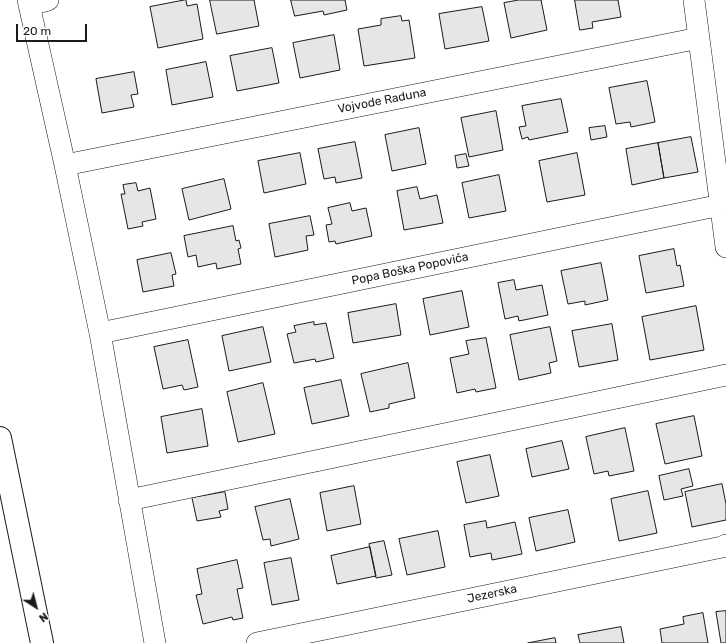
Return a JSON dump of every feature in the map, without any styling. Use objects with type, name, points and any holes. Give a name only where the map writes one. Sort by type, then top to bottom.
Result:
[{"type":"main road","points":[[0,438],[42,643]]},
{"type":"street","points":[[694,0],[726,247]]},
{"type":"street","points":[[35,2],[65,165],[100,333],[155,643]]},
{"type":"street","name":"Vojvode Raduna","points":[[65,165],[699,38]]},
{"type":"street","name":"Popa Boška Popovića","points":[[100,333],[721,205]]},
{"type":"street","points":[[129,500],[726,375]]},
{"type":"street","name":"Jezerska","points":[[257,643],[726,545]]},
{"type":"building","points":[[186,0],[187,6],[197,4],[203,39],[158,48],[150,7]]},
{"type":"building","points":[[210,0],[254,0],[259,26],[217,34]]},
{"type":"building","points":[[291,0],[345,0],[347,10],[324,15],[323,11],[295,16]]},
{"type":"building","points":[[519,0],[541,0],[547,30],[511,38],[504,3]]},
{"type":"building","points":[[575,0],[618,0],[621,17],[592,22],[593,28],[580,30]]},
{"type":"building","points":[[482,7],[489,41],[445,49],[439,14]]},
{"type":"building","points":[[401,16],[402,21],[409,20],[415,58],[364,66],[358,29],[381,25],[381,19]]},
{"type":"building","points":[[334,35],[340,70],[300,78],[293,43]]},
{"type":"building","points":[[272,48],[279,83],[237,91],[230,56]]},
{"type":"building","points":[[206,62],[213,97],[172,105],[166,70]]},
{"type":"building","points":[[134,72],[138,94],[131,95],[134,107],[102,113],[96,79]]},
{"type":"building","points":[[647,81],[655,122],[631,127],[630,122],[616,124],[609,88]]},
{"type":"building","points":[[561,99],[568,132],[529,140],[528,137],[522,139],[519,127],[526,126],[522,106]]},
{"type":"building","points":[[496,111],[503,150],[469,157],[461,118]]},
{"type":"building","points":[[605,126],[607,137],[591,140],[589,128]]},
{"type":"building","points":[[419,128],[426,164],[392,171],[385,135]]},
{"type":"building","points":[[691,137],[698,172],[664,178],[658,143]]},
{"type":"building","points":[[355,142],[362,178],[336,183],[335,177],[324,179],[318,149]]},
{"type":"building","points":[[658,143],[664,178],[632,185],[626,149]]},
{"type":"building","points":[[300,153],[306,184],[264,193],[258,161]]},
{"type":"building","points":[[577,153],[585,195],[547,202],[539,161]]},
{"type":"building","points":[[466,154],[469,166],[457,168],[455,156]]},
{"type":"building","points":[[499,175],[506,211],[469,218],[462,183]]},
{"type":"building","points":[[224,179],[231,209],[189,220],[182,189]]},
{"type":"building","points":[[136,183],[138,191],[150,188],[156,219],[142,222],[143,226],[128,229],[121,194],[125,194],[123,185]]},
{"type":"building","points":[[417,187],[420,199],[437,195],[443,223],[404,230],[397,191]]},
{"type":"building","points":[[350,203],[352,211],[366,208],[372,236],[336,244],[335,241],[329,242],[326,225],[332,224],[328,208]]},
{"type":"building","points":[[310,216],[314,235],[306,236],[308,250],[275,257],[269,224]]},
{"type":"building","points":[[233,226],[236,241],[239,240],[241,248],[238,249],[241,264],[217,269],[216,263],[198,267],[196,255],[188,257],[184,236]]},
{"type":"building","points":[[674,249],[677,266],[680,265],[684,286],[646,293],[639,256]]},
{"type":"building","points":[[171,253],[176,274],[172,275],[174,286],[143,292],[137,260]]},
{"type":"building","points":[[601,263],[608,300],[585,305],[585,301],[568,304],[561,271]]},
{"type":"building","points":[[514,280],[516,290],[542,285],[548,315],[519,321],[518,316],[505,319],[498,283]]},
{"type":"building","points":[[462,291],[469,327],[430,335],[423,299]]},
{"type":"building","points":[[396,304],[401,335],[353,343],[348,313]]},
{"type":"building","points":[[696,306],[704,350],[650,360],[642,317]]},
{"type":"building","points":[[314,322],[314,325],[326,323],[334,358],[316,362],[315,359],[294,363],[287,334],[296,332],[294,326]]},
{"type":"building","points":[[612,324],[618,360],[579,367],[572,331]]},
{"type":"building","points":[[263,327],[271,362],[229,371],[222,336]]},
{"type":"building","points":[[550,327],[557,361],[549,363],[551,373],[519,380],[510,335]]},
{"type":"building","points":[[486,338],[496,388],[476,392],[475,389],[457,393],[450,358],[469,354],[466,341]]},
{"type":"building","points":[[188,340],[198,387],[184,390],[182,385],[163,389],[154,347]]},
{"type":"building","points":[[408,363],[415,398],[389,404],[389,408],[370,412],[361,374]]},
{"type":"building","points":[[341,380],[349,416],[312,424],[304,388]]},
{"type":"building","points":[[263,383],[275,434],[238,442],[227,392]]},
{"type":"building","points":[[202,409],[208,446],[167,453],[161,417]]},
{"type":"building","points":[[694,416],[702,456],[665,464],[656,424]]},
{"type":"building","points":[[625,428],[634,471],[609,476],[608,471],[594,474],[586,437]]},
{"type":"building","points":[[562,441],[569,469],[532,477],[526,449]]},
{"type":"building","points":[[490,455],[499,496],[466,503],[457,462]]},
{"type":"building","points":[[689,469],[693,486],[681,489],[683,496],[664,500],[659,476]]},
{"type":"building","points":[[722,484],[726,504],[726,520],[692,527],[685,492]]},
{"type":"building","points":[[354,486],[361,524],[327,531],[320,493]]},
{"type":"building","points":[[648,491],[657,533],[619,541],[611,499]]},
{"type":"building","points":[[225,492],[228,509],[219,511],[221,517],[197,521],[192,498]]},
{"type":"building","points":[[290,499],[299,539],[271,546],[270,539],[263,540],[255,507]]},
{"type":"building","points":[[568,510],[575,542],[536,551],[529,518]]},
{"type":"building","points":[[486,521],[487,528],[515,522],[522,554],[492,560],[491,553],[470,557],[464,525]]},
{"type":"building","points":[[438,531],[445,567],[407,575],[399,539]]},
{"type":"building","points":[[384,541],[392,575],[376,578],[369,544]]},
{"type":"building","points":[[370,547],[376,576],[337,584],[331,556]]},
{"type":"building","points":[[291,558],[299,600],[272,605],[264,563]]},
{"type":"building","points":[[237,560],[243,588],[237,589],[243,618],[233,620],[232,617],[203,624],[196,595],[202,594],[197,569]]},
{"type":"building","points":[[726,611],[726,643],[721,643],[716,612]]},
{"type":"building","points":[[703,613],[708,643],[662,643],[660,629],[684,624],[683,617]]},
{"type":"building","points":[[621,627],[624,643],[580,643],[578,635]]},
{"type":"building","points":[[555,638],[556,643],[528,643]]}]
